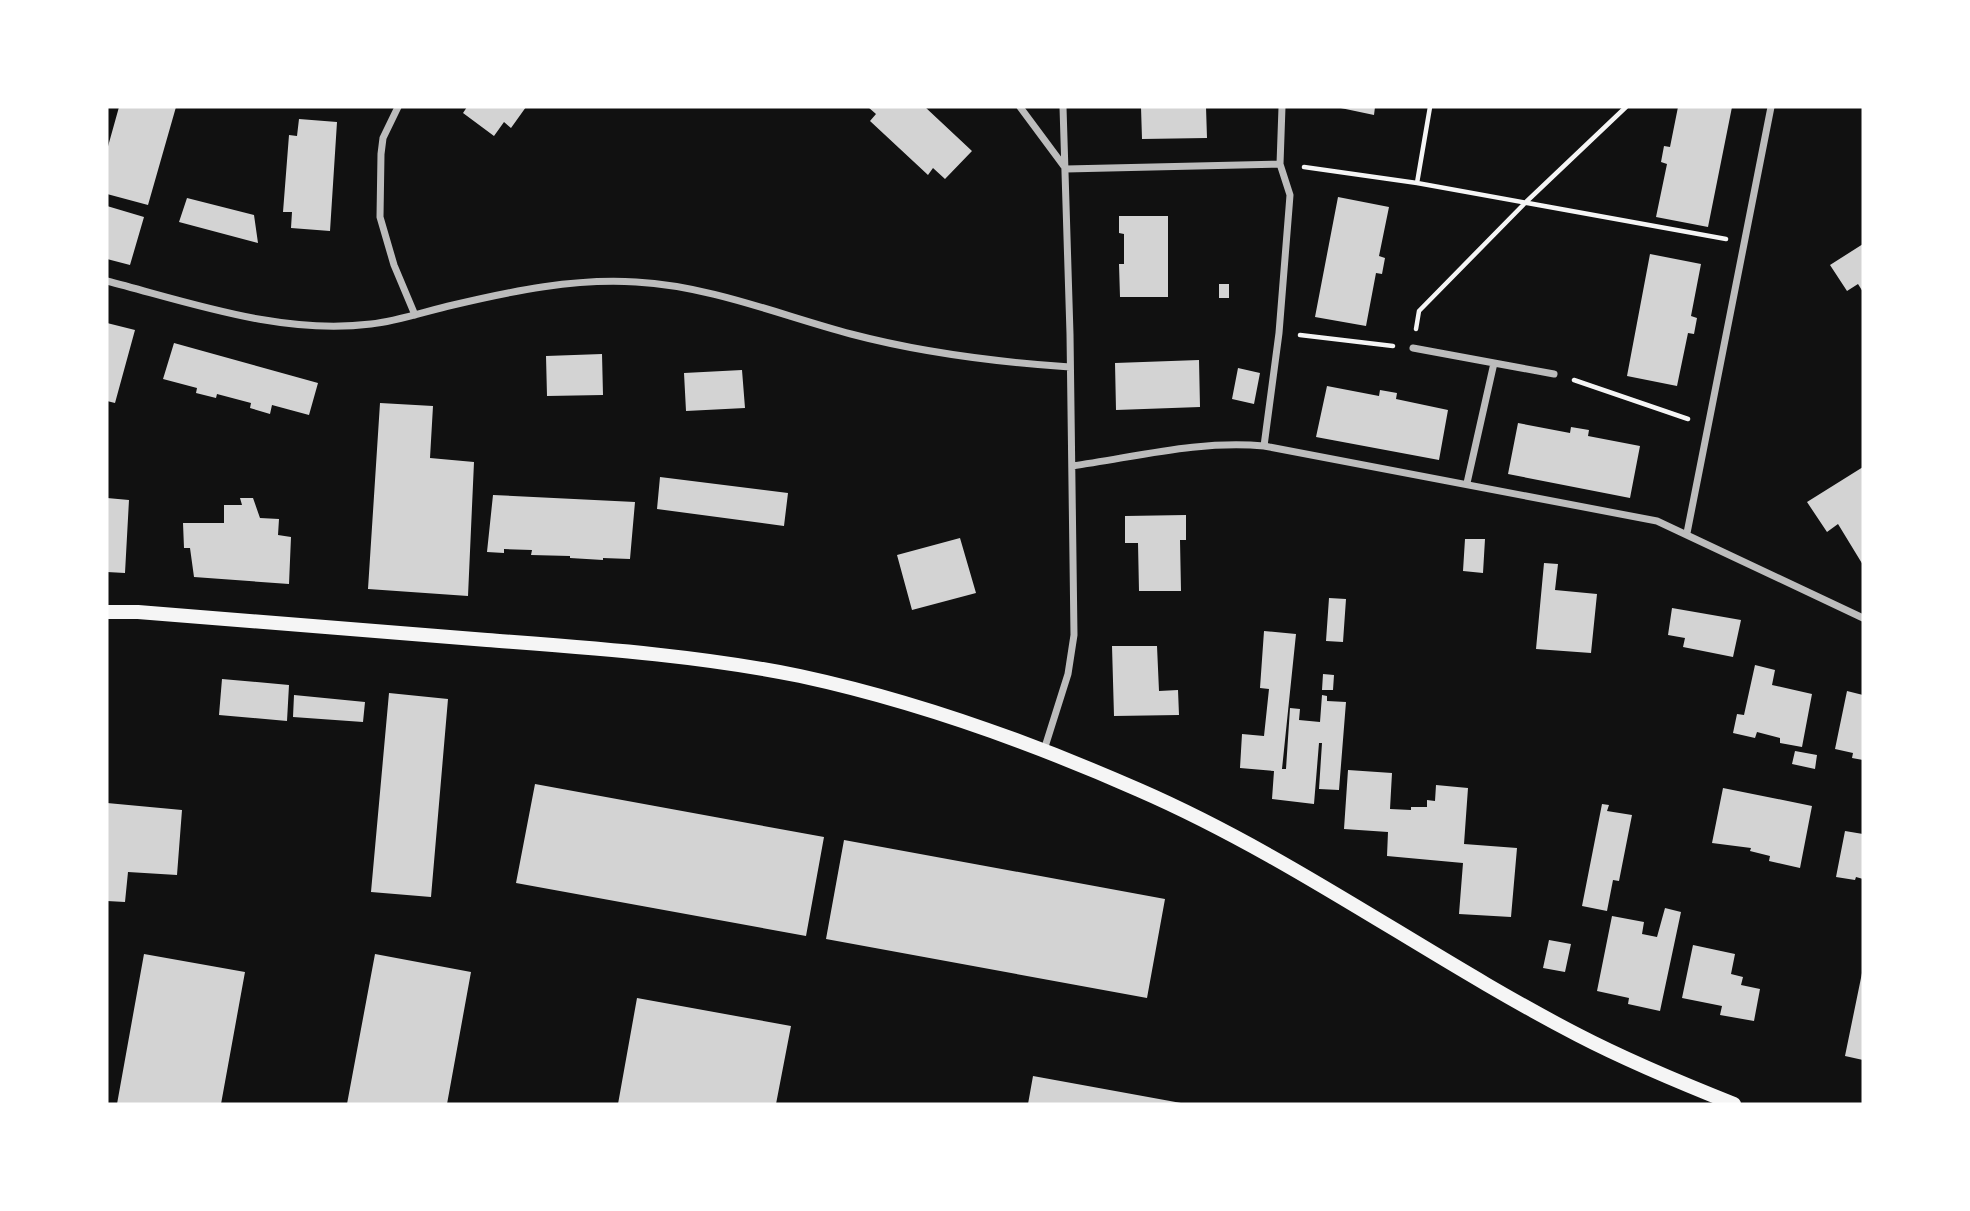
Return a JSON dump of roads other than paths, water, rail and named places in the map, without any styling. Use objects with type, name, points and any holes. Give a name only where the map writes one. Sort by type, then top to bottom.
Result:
[{"type":"main road","points":[[107,606],[138,612]]},
{"type":"main road","points":[[107,612],[138,612],[646,653],[747,667],[853,689],[941,714],[1134,787],[1203,820],[1328,889],[1578,1035],[1651,1071],[1734,1104]]},
{"type":"street","points":[[398,107],[383,138],[380,154],[380,217],[394,265],[415,315]]},
{"type":"street","points":[[1020,107],[1066,169]]},
{"type":"street","points":[[1044,751],[1068,674],[1074,635],[1063,107]]},
{"type":"street","points":[[1264,446],[1279,333],[1290,195],[1280,164],[1282,107]]},
{"type":"street","points":[[1688,533],[1771,107]]},
{"type":"street","points":[[1066,169],[1280,164]]},
{"type":"street","points":[[107,281],[236,315],[303,324],[353,326],[382,323],[453,305],[540,288],[589,282],[637,282],[713,294],[849,333],[917,349],[1001,362],[1070,367]]},
{"type":"street","points":[[1413,348],[1554,374]]},
{"type":"street","points":[[1467,483],[1494,363]]},
{"type":"street","points":[[1072,466],[1221,443],[1264,446],[1467,483],[1657,521],[1688,533],[1863,618]]}]
